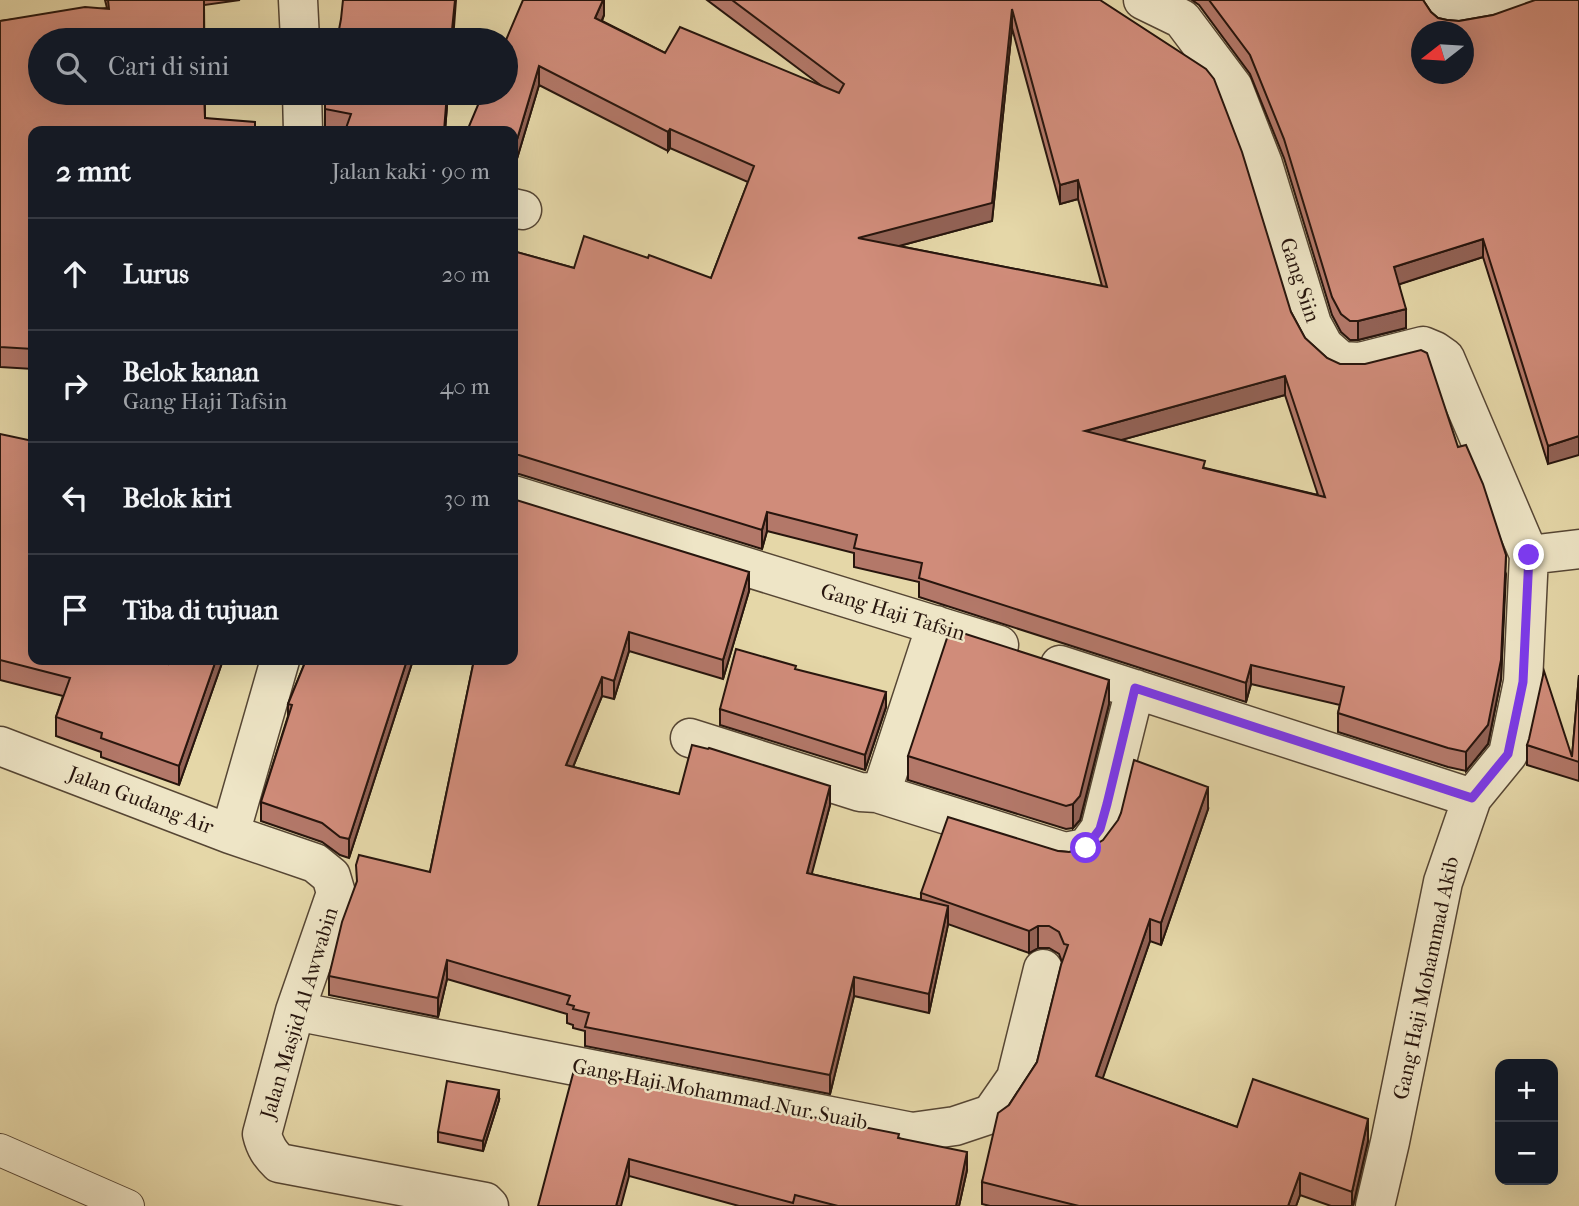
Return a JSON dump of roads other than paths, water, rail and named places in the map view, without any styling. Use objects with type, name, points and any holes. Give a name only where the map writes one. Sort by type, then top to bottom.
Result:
[{"type":"street","points":[[298,0],[299,28]]},
{"type":"street","name":"Gang Siin","points":[[1143,0],[1189,9],[1233,88],[1263,164],[1312,324],[1324,346],[1341,361],[1360,362],[1423,346],[1445,358],[1529,555]]},
{"type":"street","points":[[1440,0],[1448,17],[1457,18],[1525,0]]},
{"type":"street","points":[[302,105],[303,126]]},
{"type":"street","name":"Gang Haji Tafsin","points":[[518,497],[936,625],[1472,798]]},
{"type":"street","points":[[1529,555],[1579,549]]},
{"type":"street","name":"Gang Haji Mohammad Akib","points":[[1375,1206],[1443,882],[1472,798],[1508,754],[1523,682],[1529,555]]},
{"type":"street","points":[[877,793],[884,784],[936,625]]},
{"type":"street","name":"Jalan Gudang Air","points":[[0,746],[230,834],[279,665]]},
{"type":"street","points":[[690,738],[860,792],[877,793],[1065,852],[1086,848],[1100,829],[1135,688]]},
{"type":"street","name":"Jalan Masjid Al Awwabin","points":[[230,834],[315,863],[331,876],[336,893],[295,1011],[262,1134],[270,1155],[279,1163],[485,1202],[489,1206]]},
{"type":"street","name":"Gang Haji Mohammad Nur. Suaib","points":[[295,1011],[912,1132],[955,1126],[992,1114],[1016,1078],[1043,968]]},
{"type":"lane","points":[[0,1150],[128,1206]]}]
